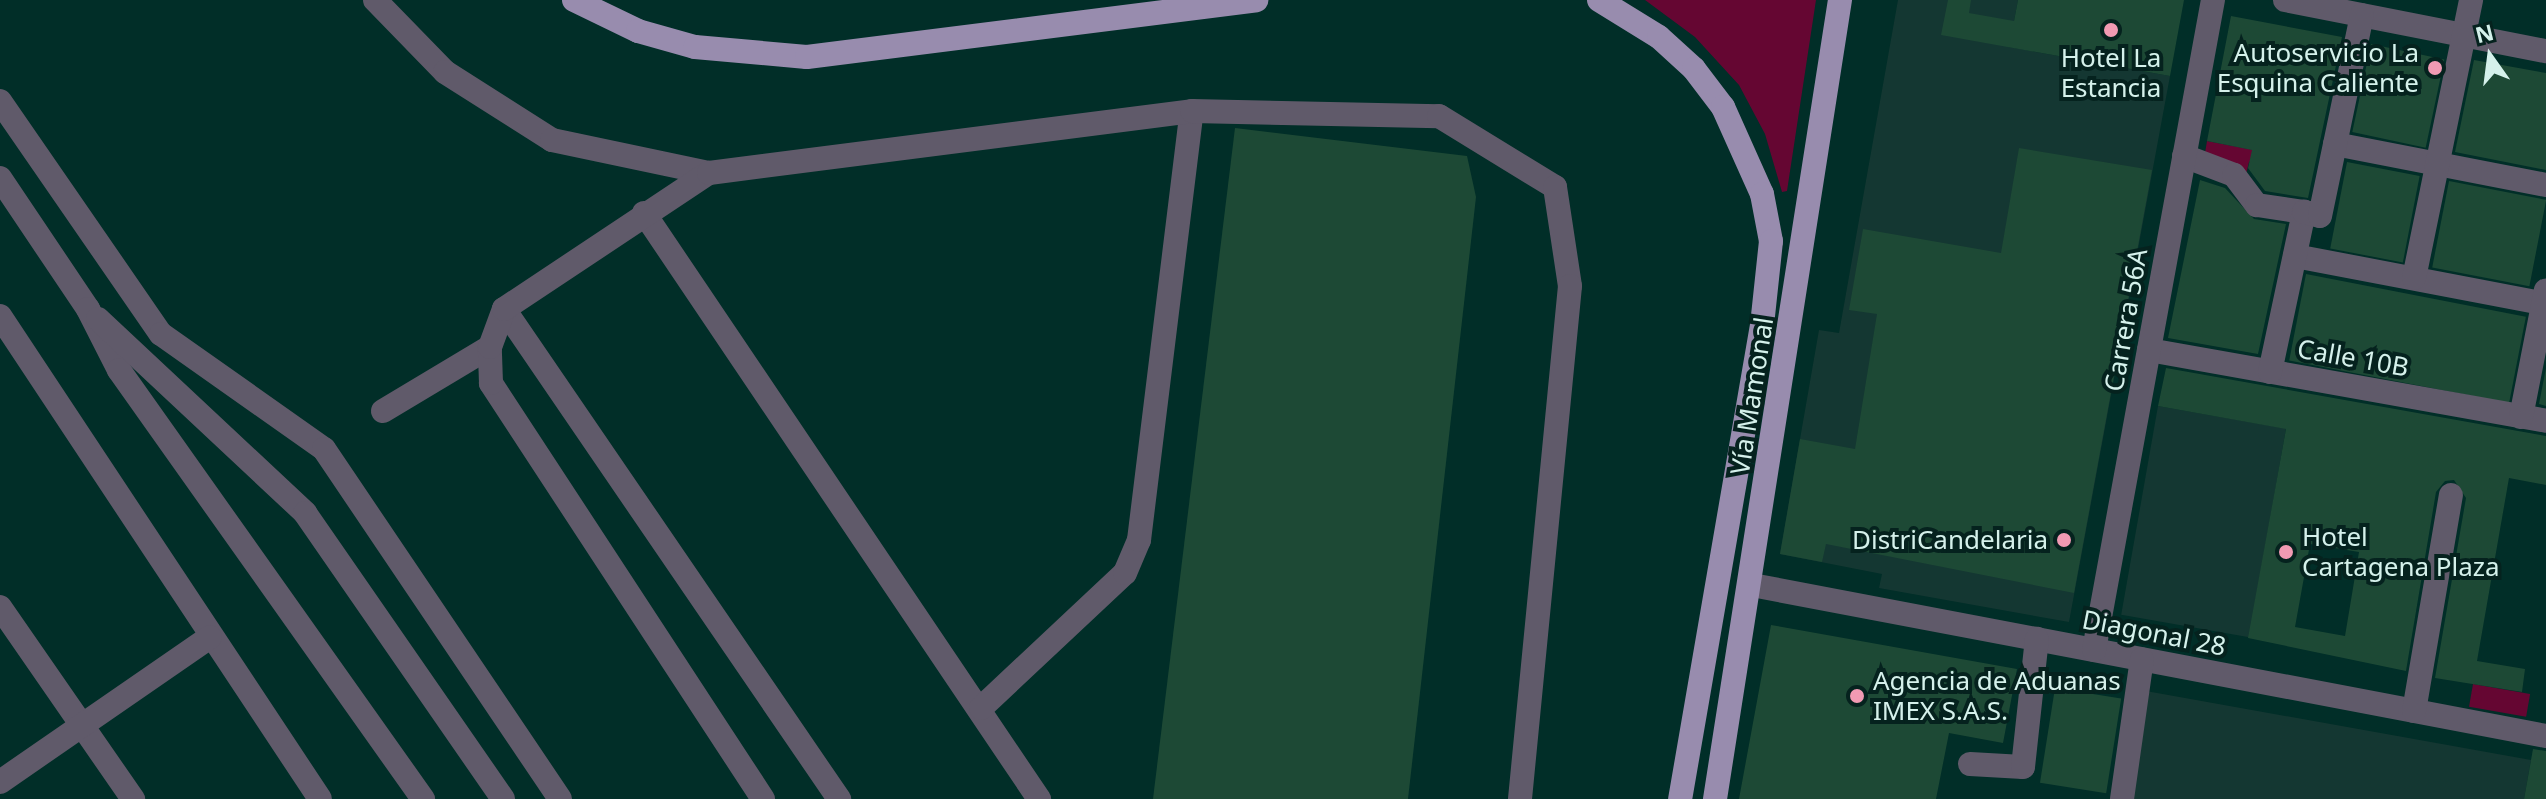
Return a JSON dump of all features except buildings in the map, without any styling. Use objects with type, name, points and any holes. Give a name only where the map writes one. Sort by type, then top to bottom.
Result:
[{"type":"main road","points":[[574,0],[638,31],[695,47],[807,57],[1256,0]]},
{"type":"main road","name":"Vía Mamonal","points":[[1599,0],[1659,37],[1694,69],[1723,107],[1752,164],[1771,241],[1762,325],[1680,799]]},
{"type":"main road","name":"Vía Mamonal","points":[[1715,799],[1752,585],[1840,0]]},
{"type":"street","points":[[375,0],[445,72],[552,140],[709,173],[1192,111],[1439,116],[1555,187],[1570,286],[1520,799]]},
{"type":"street","name":"Carrera 56A","points":[[2094,650],[2213,0]]},
{"type":"street","points":[[2285,0],[2350,9],[2546,51]]},
{"type":"street","points":[[2414,278],[2471,0]]},
{"type":"street","points":[[2184,156],[2234,175],[2257,205],[2320,216],[2335,144],[2350,9]]},
{"type":"street","points":[[0,101],[161,334],[324,449],[560,799]]},
{"type":"street","points":[[981,708],[1125,573],[1139,540],[1192,111]]},
{"type":"street","points":[[2335,144],[2546,185]]},
{"type":"street","points":[[709,173],[644,213],[504,309],[490,347],[491,383],[763,799]]},
{"type":"street","points":[[0,178],[88,309],[119,370],[423,799]]},
{"type":"street","points":[[2270,372],[2304,212]]},
{"type":"street","points":[[644,213],[981,708],[1039,799]]},
{"type":"street","points":[[2295,256],[2545,299],[2521,417]]},
{"type":"street","points":[[88,309],[305,513],[503,799]]},
{"type":"street","points":[[504,309],[839,799]]},
{"type":"street","points":[[0,316],[320,799]]},
{"type":"street","points":[[383,411],[490,347]]},
{"type":"street","name":"Calle 10B","points":[[2149,350],[2546,421]]},
{"type":"street","points":[[2414,711],[2451,495]]},
{"type":"street","name":"Diagonal 28","points":[[1752,585],[2546,736]]},
{"type":"street","points":[[0,607],[133,799]]},
{"type":"street","points":[[0,782],[210,637]]},
{"type":"street","points":[[1970,764],[2023,767],[2037,639]]},
{"type":"street","points":[[2122,799],[2142,659]]},
{"type":"shaded area","points":[[1645,0],[1816,0],[1787,191],[1782,192],[1765,134],[1739,85],[1695,37]]},
{"type":"shaded area","points":[[1898,0],[2018,0],[2009,47],[2170,76],[2069,622],[1879,588],[1882,574],[1780,554],[1819,330],[1839,333]]},
{"type":"shaded area","points":[[2207,141],[2264,152],[2249,162],[2246,174],[2205,153]]},
{"type":"shaded area","points":[[2158,406],[2286,429],[2249,637],[2121,615]]},
{"type":"shaded area","points":[[2473,684],[2530,694],[2526,717],[2469,707]]},
{"type":"shaded area","points":[[2146,691],[2531,760],[2524,799],[2129,799]]},
{"type":"place","name":"Hotel La Estancia","points":[[2111,30]]},
{"type":"place","name":"Autoservicio La Esquina Caliente","points":[[2435,68]]},
{"type":"place","name":"DistriCandelaria","points":[[2064,540]]},
{"type":"place","name":"Hotel Cartagena Plaza","points":[[2286,552]]},
{"type":"place","name":"Agencia de Aduanas IMEX S.A.S.","points":[[1857,696]]}]
